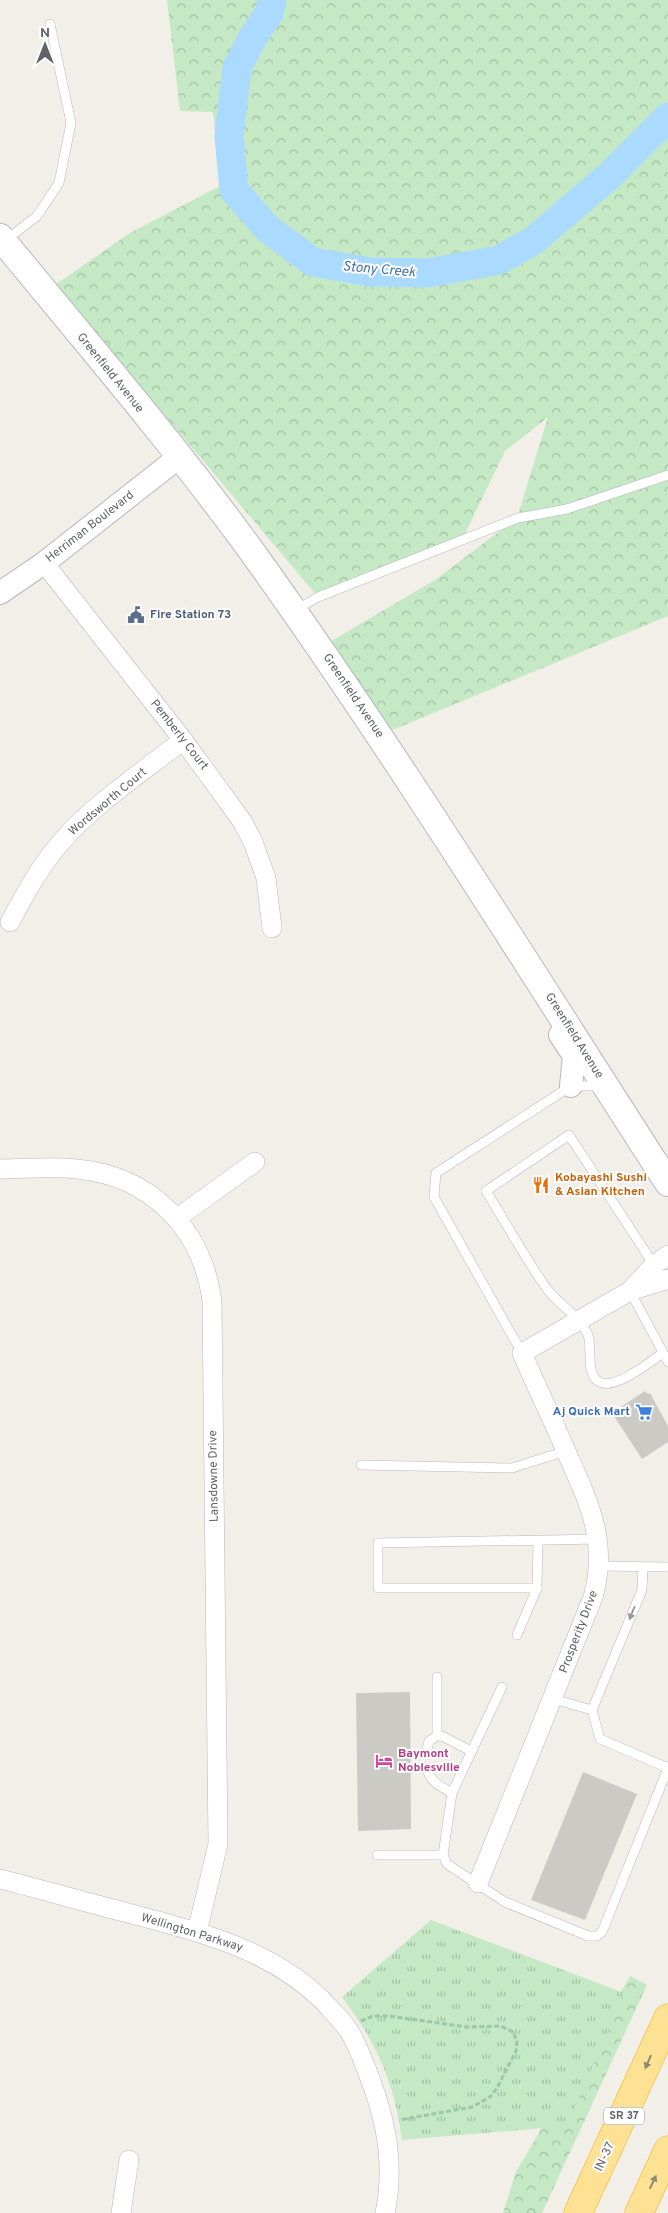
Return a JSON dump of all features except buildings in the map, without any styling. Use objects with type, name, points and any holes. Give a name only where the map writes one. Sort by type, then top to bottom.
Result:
[{"type":"highway","name":"IN-37","points":[[578,2213],[668,2018]]},
{"type":"highway","points":[[639,2213],[668,2150]]},
{"type":"main road","name":"Greenfield Avenue","points":[[2,240],[178,457],[257,559],[294,611],[410,779],[486,901],[668,1183]]},
{"type":"street","name":"Herriman Boulevard","points":[[0,593],[44,564],[178,457]]},
{"type":"street","name":"Pemberly Court","points":[[44,564],[183,740],[242,820],[253,842],[266,878],[272,928]]},
{"type":"street","name":"Wordsworth Court","points":[[10,922],[46,860],[69,833],[82,820],[183,740]]},
{"type":"street","points":[[486,901],[512,959],[574,1056],[571,1086]]},
{"type":"street","points":[[177,1218],[255,1162]]},
{"type":"street","name":"Lansdowne Drive","points":[[0,1168],[76,1168],[113,1175],[143,1189],[177,1218],[198,1248],[210,1282],[212,1301],[218,1844],[197,1932]]},
{"type":"street","points":[[630,1291],[661,1260]]},
{"type":"street","points":[[522,1353],[630,1291],[668,1279]]},
{"type":"street","name":"Prosperity Drive","points":[[478,1883],[593,1597],[599,1566],[598,1539],[591,1510],[522,1353]]},
{"type":"street","name":"Wellington Parkway","points":[[0,1879],[235,1944],[276,1963],[312,1990],[348,2030],[368,2072],[383,2123],[391,2162],[385,2213]]},
{"type":"street","points":[[121,2213],[129,2160]]},
{"type":"lane","points":[[2,240],[37,216],[59,183],[71,124],[50,24]]},
{"type":"lane","points":[[294,611],[318,597],[518,518],[567,509],[668,475]]},
{"type":"lane","points":[[522,1353],[434,1197],[436,1173],[571,1086],[605,1086]]},
{"type":"lane","points":[[661,1260],[569,1135],[486,1191],[548,1290],[587,1333],[590,1342],[591,1369],[594,1377],[600,1382],[608,1384],[618,1382],[663,1353]]},
{"type":"lane","points":[[630,1291],[668,1362]]},
{"type":"lane","points":[[361,1465],[512,1468],[566,1451]]},
{"type":"lane","points":[[536,1588],[378,1588],[378,1543],[598,1539]]},
{"type":"lane","points":[[517,1635],[536,1588],[538,1540]]},
{"type":"lane","points":[[599,1566],[668,1567]]},
{"type":"lane","points":[[502,1687],[452,1792],[443,1855],[447,1864],[505,1902],[588,1936],[596,1936],[602,1932],[668,1768],[600,1739],[592,1710],[642,1590],[643,1567]]},
{"type":"lane","points":[[437,1676],[437,1736]]},
{"type":"lane","points":[[553,1699],[592,1710]]},
{"type":"lane","points":[[427,1750],[429,1740],[442,1736],[472,1751]]},
{"type":"lane","points":[[427,1768],[428,1775],[434,1783],[452,1792]]},
{"type":"lane","points":[[377,1855],[443,1855]]},
{"type":"path","points":[[348,2030],[367,2018],[389,2016],[426,2023],[467,2027],[501,2026],[514,2032],[517,2041],[516,2051],[497,2088],[483,2102],[472,2107],[383,2123]]},
{"type":"green space","points":[[167,0],[668,0],[668,616],[390,731],[328,643],[435,580],[517,518],[548,417],[505,451],[462,540],[318,597],[55,285],[130,233],[220,186],[213,112],[180,111]]},
{"type":"green space","points":[[431,1920],[624,1993],[567,2126],[402,2140],[394,2100],[382,2064],[365,2030],[342,1997]]},
{"type":"green space","points":[[630,1976],[647,1985],[542,2213],[503,2213],[516,2172]]},
{"type":"waterway","name":"Stony Creek","points":[[272,0],[269,13],[253,37],[237,68],[229,136],[234,190],[268,229],[313,262],[370,272],[428,273],[499,260],[533,241],[610,175],[668,117]]},
{"type":"place","name":"Fire Station 73","points":[[136,615]]},
{"type":"place","name":"Kobayashi Sushi & Asian Kitchen","points":[[541,1185]]},
{"type":"place","name":"Aj Quick Mart","points":[[644,1412]]},
{"type":"place","name":"Baymont Noblesville","points":[[384,1761]]}]
